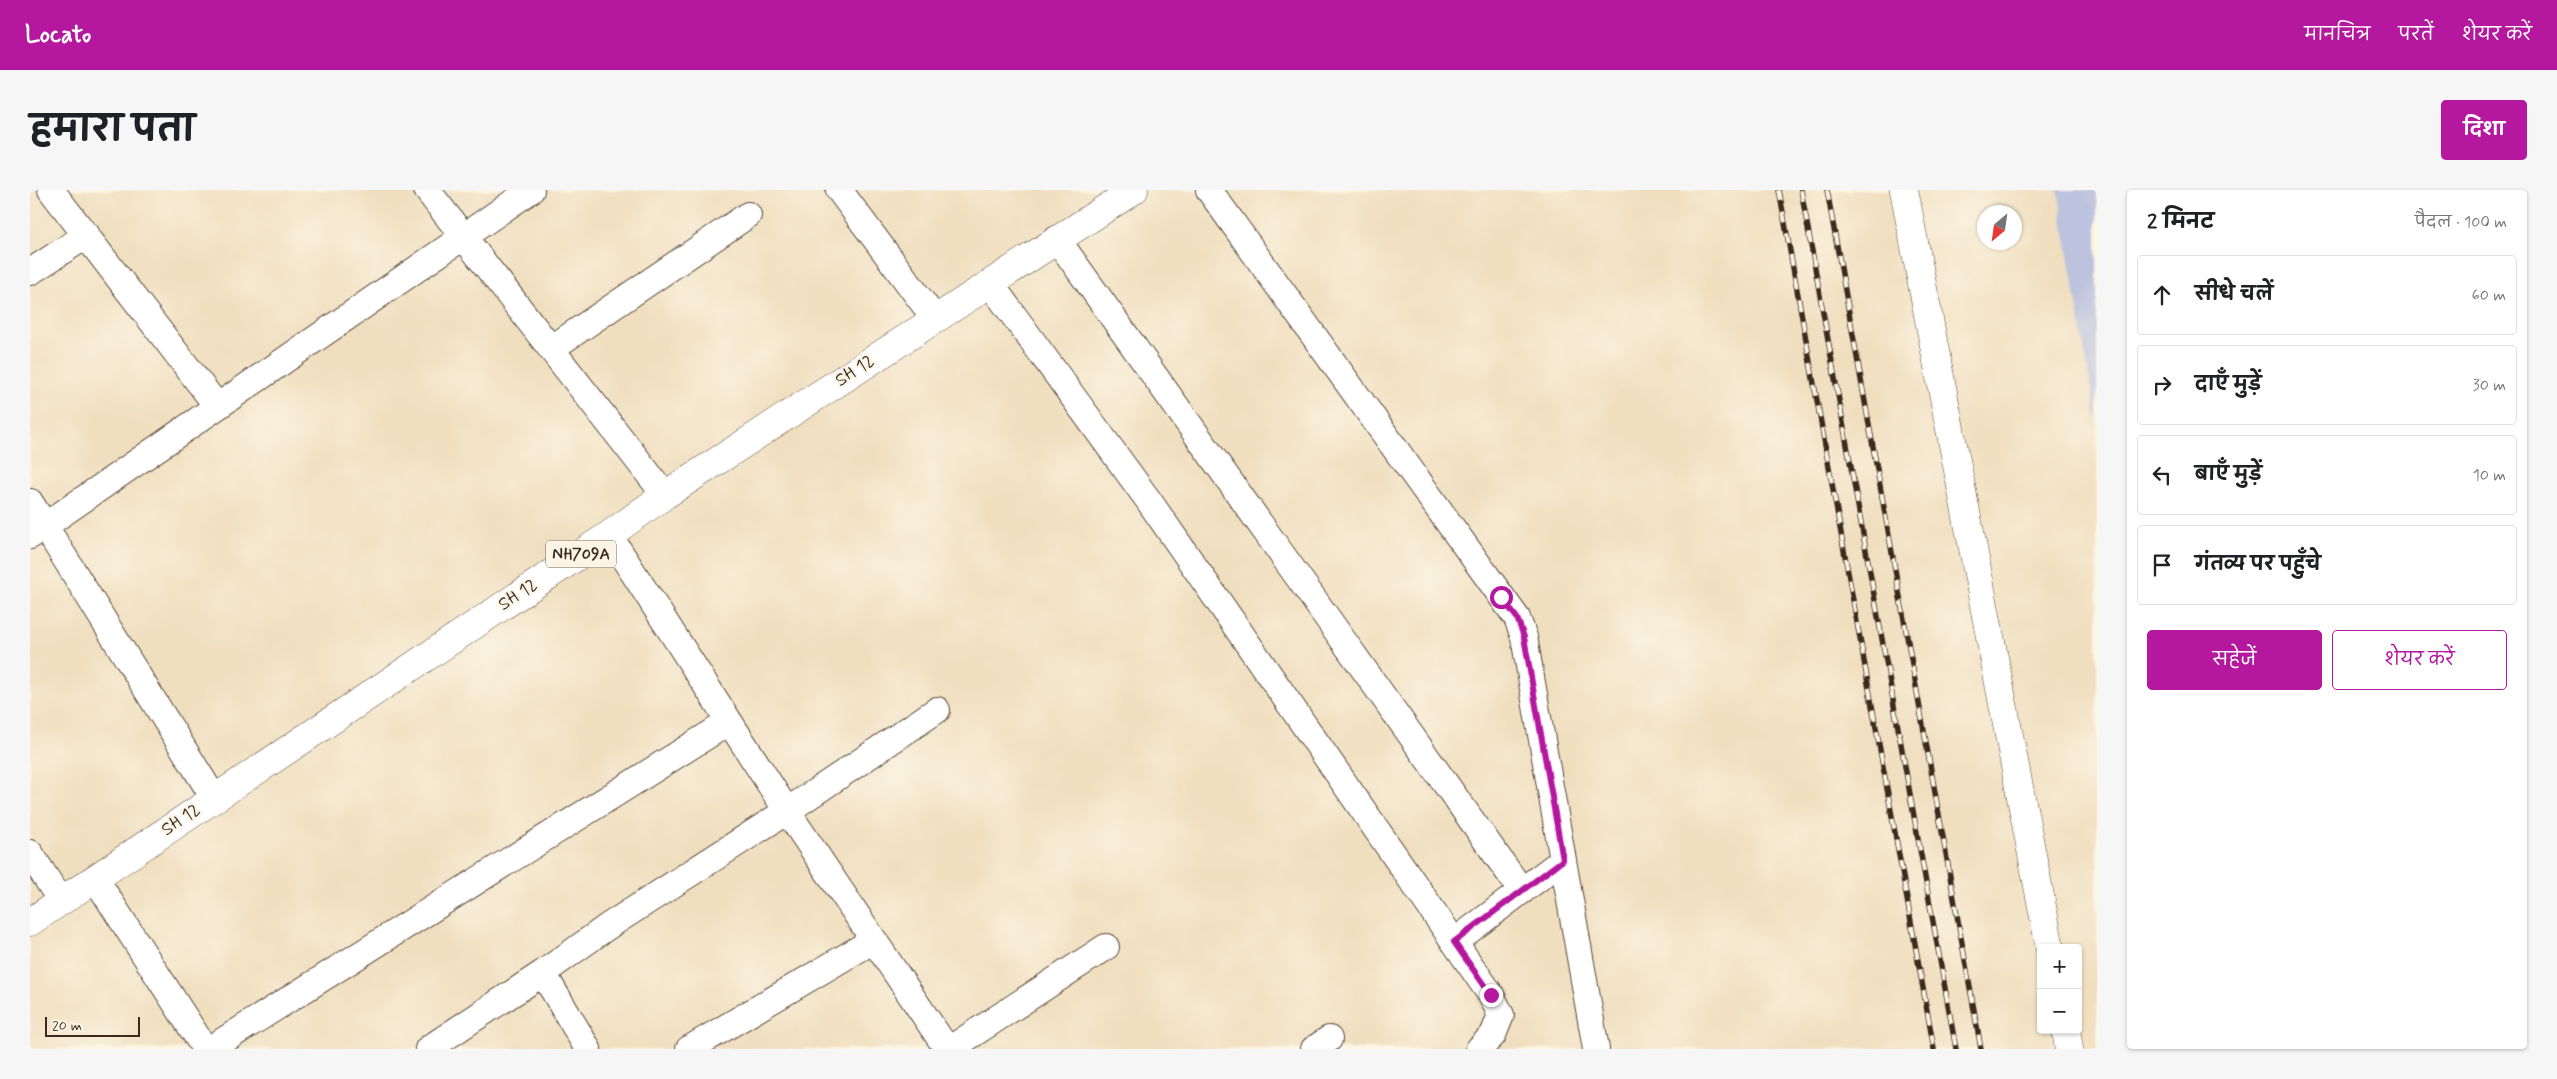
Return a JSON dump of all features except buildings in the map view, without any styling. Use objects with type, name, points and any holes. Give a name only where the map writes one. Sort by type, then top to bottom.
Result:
[{"type":"main road","points":[[1904,190],[2049,944]]},
{"type":"main road","name":"SH 12","points":[[30,922],[609,535],[665,495],[1058,239],[1120,194]]},
{"type":"main road","points":[[2067,1034],[2069,1049]]},
{"type":"street","points":[[51,190],[217,406]]},
{"type":"street","points":[[427,190],[665,495]]},
{"type":"street","points":[[37,531],[531,190]]},
{"type":"street","points":[[839,190],[934,319]]},
{"type":"street","points":[[1209,190],[1517,618],[1524,637],[1596,1049]]},
{"type":"street","points":[[552,348],[748,215]]},
{"type":"street","points":[[30,272],[87,235]]},
{"type":"street","points":[[1058,239],[1522,891]]},
{"type":"street","points":[[990,282],[1148,501],[1491,995],[1501,1015],[1493,1035],[1479,1049]]},
{"type":"street","points":[[30,502],[37,531],[214,798]]},
{"type":"street","points":[[609,535],[729,722],[948,1049],[1106,947]]},
{"type":"street","points":[[428,1049],[543,973],[607,927],[788,811],[937,710]]},
{"type":"street","points":[[210,1049],[729,722]]},
{"type":"street","points":[[30,853],[61,901]]},
{"type":"street","points":[[1454,942],[1563,860]]},
{"type":"street","points":[[95,878],[205,1049]]},
{"type":"street","points":[[689,1049],[874,940]]},
{"type":"street","points":[[543,973],[588,1049]]},
{"type":"shaded area","points":[[2058,190],[2097,190],[2097,425]]},
{"type":"railway","points":[[1779,190],[1934,1049]]},
{"type":"railway","points":[[1801,190],[1956,1049]]},
{"type":"railway","points":[[1827,190],[1981,1049]]},
{"type":"route","points":[[1491,995],[1454,942],[1563,860],[1524,637],[1517,618],[1501,597]]}]
